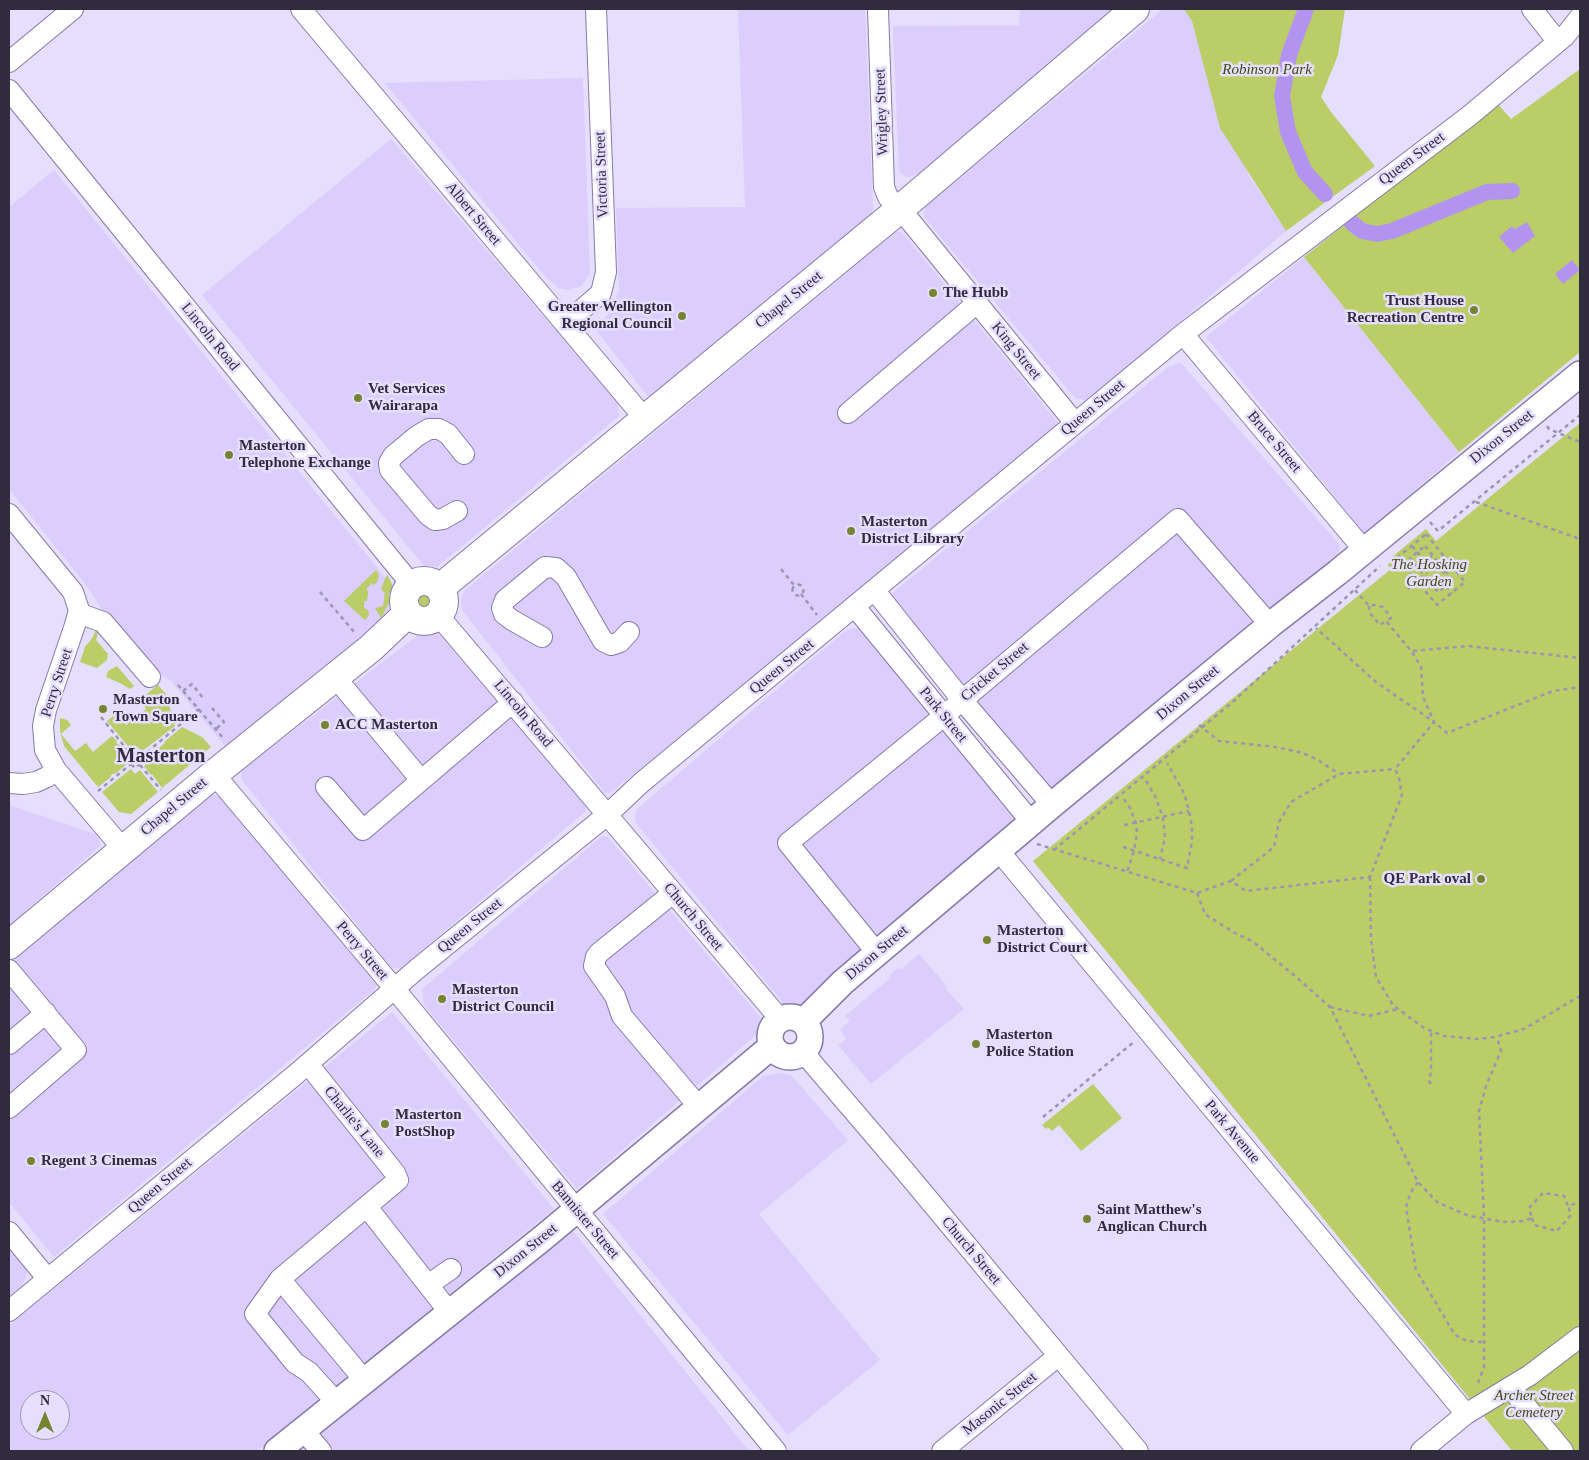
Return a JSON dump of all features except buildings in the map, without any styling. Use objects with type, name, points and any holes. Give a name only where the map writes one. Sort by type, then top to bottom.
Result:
[{"type":"highway","name":"Chapel Street","points":[[440,588],[900,209],[1135,9]]},
{"type":"highway","points":[[427,580],[440,588],[444,599],[443,608],[438,615],[423,621],[411,617],[403,601],[406,591],[411,584],[427,580]]},
{"type":"highway","name":"Chapel Street","points":[[9,945],[214,774],[371,648],[408,613]]},
{"type":"main road","name":"Dixon Street","points":[[792,1020],[842,982],[1052,805],[1270,626],[1373,557],[1580,374]]},
{"type":"main road","points":[[792,1020],[808,1028],[810,1037],[808,1046],[797,1056],[788,1057],[776,1052],[772,1046],[770,1031],[774,1024],[792,1020]]},
{"type":"main road","name":"Dixon Street","points":[[277,1451],[577,1210],[772,1046]]},
{"type":"street","points":[[9,62],[73,9]]},
{"type":"street","name":"Albert Street","points":[[301,9],[645,419]]},
{"type":"street","name":"Victoria Street","points":[[565,324],[601,293],[606,272],[596,9]]},
{"type":"street","name":"Wrigley Street","points":[[878,9],[884,187],[888,197],[900,209]]},
{"type":"street","points":[[1532,9],[1568,36]]},
{"type":"street","name":"Queen Street","points":[[9,1311],[308,1064],[417,969],[607,815],[641,783],[1183,334],[1469,116],[1568,36],[1580,17]]},
{"type":"street","name":"Lincoln Road","points":[[9,90],[411,584]]},
{"type":"street","name":"King Street","points":[[900,209],[1075,424]]},
{"type":"street","points":[[848,413],[977,303]]},
{"type":"street","name":"Bruce Street","points":[[1183,334],[1373,557]]},
{"type":"street","points":[[457,511],[442,520],[435,520],[428,515],[390,470],[389,464],[393,456],[417,436],[429,429],[439,429],[448,434],[464,454]]},
{"type":"street","points":[[9,514],[73,592],[78,613],[103,622],[150,677]]},
{"type":"street","name":"Cricket Street","points":[[877,953],[788,843],[1178,519],[1270,626]]},
{"type":"street","points":[[542,637],[512,620],[504,614],[502,608],[505,600],[545,567],[556,568],[566,577],[602,641],[611,645],[620,642],[628,632]]},
{"type":"street","name":"Park Street","points":[[875,591],[962,700],[1052,805]]},
{"type":"street","name":"Park Street","points":[[855,607],[943,716],[1015,837]]},
{"type":"street","name":"Perry Street","points":[[78,613],[46,710],[43,726],[46,750],[56,770],[123,849]]},
{"type":"street","name":"Lincoln Road","points":[[438,615],[607,815]]},
{"type":"street","points":[[335,677],[421,780]]},
{"type":"street","points":[[326,787],[363,830],[512,702]]},
{"type":"street","points":[[9,783],[23,784],[36,782],[47,778],[56,770]]},
{"type":"street","name":"Perry Street","points":[[214,774],[395,990]]},
{"type":"street","name":"Church Street","points":[[607,815],[673,893],[792,1020]]},
{"type":"street","name":"Park Avenue","points":[[1015,837],[1148,1031],[1466,1414]]},
{"type":"street","points":[[673,893],[599,953],[594,966],[615,996],[622,1016],[699,1107]]},
{"type":"street","points":[[9,970],[76,1050],[9,1108]]},
{"type":"street","name":"Bannister Street","points":[[395,990],[776,1451]]},
{"type":"street","points":[[9,1044],[46,1014]]},
{"type":"street","name":"Church Street","points":[[803,1052],[1138,1451]]},
{"type":"street","name":"Charlie's Lane","points":[[308,1064],[395,1173],[398,1180],[367,1207]]},
{"type":"street","points":[[337,1403],[309,1372],[295,1363],[255,1314],[280,1279],[367,1207],[450,1313]]},
{"type":"street","points":[[9,1232],[47,1278]]},
{"type":"street","points":[[428,1285],[451,1269]]},
{"type":"street","points":[[280,1279],[365,1381]]},
{"type":"street","points":[[1421,1451],[1466,1414],[1530,1376],[1580,1337]]},
{"type":"street","name":"Masonic Street","points":[[942,1451],[1058,1356]]},
{"type":"street","points":[[1510,1387],[1563,1451]]},
{"type":"street","points":[[303,1430],[321,1451]]},
{"type":"path","points":[[1427,519],[1438,531],[1580,415]]},
{"type":"path","points":[[1544,423],[1550,429],[1580,442]]},
{"type":"path","points":[[1476,501],[1580,539]]},
{"type":"path","points":[[1426,534],[1465,582],[1437,605],[1397,558],[1412,546],[1426,534]]},
{"type":"path","points":[[1412,546],[1428,565]]},
{"type":"path","points":[[1425,546],[1437,564],[1453,580],[1438,592],[1430,583],[1426,574],[1417,568],[1410,558],[1417,552],[1425,546]]},
{"type":"path","points":[[1417,568],[1432,556]]},
{"type":"path","points":[[1054,850],[1234,700],[1355,590],[1373,557]]},
{"type":"path","points":[[1437,564],[1445,558]]},
{"type":"path","points":[[781,569],[794,585]]},
{"type":"path","points":[[1430,583],[1445,571]]},
{"type":"path","points":[[1408,589],[1426,574]]},
{"type":"path","points":[[1437,576],[1452,593]]},
{"type":"path","points":[[1351,584],[1370,606]]},
{"type":"path","points":[[794,585],[802,586],[801,594]]},
{"type":"path","points":[[794,585],[792,592],[797,595],[801,594]]},
{"type":"path","points":[[320,592],[356,634]]},
{"type":"path","points":[[801,594],[818,615]]},
{"type":"path","points":[[1370,606],[1383,607],[1391,618],[1380,625],[1368,612],[1370,606]]},
{"type":"path","points":[[1386,621],[1412,652],[1421,667],[1424,697],[1434,722]]},
{"type":"path","points":[[1316,628],[1376,682],[1447,733],[1553,691],[1580,687]]},
{"type":"path","points":[[1412,652],[1468,646],[1580,658]]},
{"type":"path","points":[[183,691],[192,684],[203,698]]},
{"type":"path","points":[[178,685],[226,741]]},
{"type":"path","points":[[212,708],[224,722],[215,729]]},
{"type":"path","points":[[141,756],[199,709]]},
{"type":"path","points":[[101,717],[132,756]]},
{"type":"path","points":[[1015,837],[1197,893],[1231,881],[1274,847],[1279,822],[1291,802],[1339,774],[1394,769],[1434,722]]},
{"type":"path","points":[[1198,725],[1219,740],[1276,747],[1303,754],[1318,760],[1339,774]]},
{"type":"path","points":[[137,752],[144,761],[135,768],[127,760],[132,756],[137,752]]},
{"type":"path","points":[[1123,847],[1187,868],[1192,841],[1189,811],[1184,793],[1167,763]]},
{"type":"path","points":[[98,791],[131,764]]},
{"type":"path","points":[[140,764],[164,794]]},
{"type":"path","points":[[1394,769],[1399,778],[1402,795],[1370,877],[1371,940],[1376,977],[1393,1005],[1432,1032],[1444,1036],[1478,1039],[1497,1037],[1524,1030],[1580,996]]},
{"type":"path","points":[[1146,781],[1156,796],[1163,817],[1165,838],[1160,859]]},
{"type":"path","points":[[1124,799],[1136,823],[1134,851],[1127,872]]},
{"type":"path","points":[[1124,825],[1189,811]]},
{"type":"path","points":[[1231,881],[1246,891],[1370,877]]},
{"type":"path","points":[[1197,893],[1205,914],[1233,932],[1252,941],[1330,1007],[1418,1182],[1437,1202],[1469,1216],[1504,1222],[1524,1221],[1532,1218]]},
{"type":"path","points":[[1330,1007],[1369,1016],[1398,1009]]},
{"type":"path","points":[[1043,1117],[1148,1031]]},
{"type":"path","points":[[1431,1084],[1429,1081],[1432,1032]]},
{"type":"path","points":[[1478,1383],[1484,1368],[1484,1218],[1479,1111],[1486,1086],[1500,1051],[1497,1037]]},
{"type":"path","points":[[1418,1182],[1411,1192],[1406,1207],[1416,1270],[1455,1335],[1467,1341],[1484,1342]]},
{"type":"path","points":[[1543,1193],[1564,1196],[1571,1215],[1558,1231],[1534,1225],[1532,1218],[1529,1208],[1543,1193]]},
{"type":"path","points":[[1568,1206],[1580,1202]]},
{"type":"shaded area","points":[[738,9],[865,9],[873,209],[869,217],[649,398],[596,330],[607,316],[619,291],[616,208],[745,207]]},
{"type":"shaded area","points":[[1020,9],[1115,9],[923,171],[910,177],[905,177],[899,172],[893,26],[1019,25]]},
{"type":"shaded area","points":[[1163,9],[1184,9],[1192,21],[1249,176],[1286,231],[1087,401],[1075,398],[924,217],[925,207]]},
{"type":"shaded area","points":[[583,78],[590,273],[582,286],[568,290],[558,288],[544,275],[385,83]]},
{"type":"shaded area","points":[[391,139],[618,403],[619,416],[437,567],[424,566],[202,295]]},
{"type":"shaded area","points":[[54,170],[393,587],[393,601],[387,616],[226,747],[170,680],[158,674],[100,607],[86,585],[9,489],[9,207]]},
{"type":"shaded area","points":[[1527,222],[1535,236],[1513,253],[1499,237],[1512,226],[1515,229]]},
{"type":"shaded area","points":[[896,232],[902,232],[1059,424],[1059,427],[610,793],[605,793],[462,610],[461,600],[464,591]]},
{"type":"shaded area","points":[[1304,257],[1459,452],[1365,534],[1206,337]]},
{"type":"shaded area","points":[[1572,260],[1580,270],[1563,284],[1555,274]]},
{"type":"shaded area","points":[[1181,363],[1338,543],[1339,554],[1051,789],[1044,785],[889,602],[890,595],[1168,367]]},
{"type":"shaded area","points":[[427,628],[440,635],[585,805],[586,811],[400,969],[391,967],[242,780],[241,771]]},
{"type":"shaded area","points":[[853,628],[860,628],[1014,816],[1011,823],[800,1007],[790,1008],[784,1004],[636,823],[635,814],[637,809],[844,632]]},
{"type":"shaded area","points":[[209,793],[220,797],[377,984],[374,990],[54,1257],[9,1202],[9,962]]},
{"type":"shaded area","points":[[9,805],[95,834],[100,841],[100,846],[9,926]]},
{"type":"shaded area","points":[[607,836],[760,1017],[763,1029],[577,1189],[424,1005],[422,989],[601,837]]},
{"type":"shaded area","points":[[919,954],[964,1009],[871,1084],[838,1045],[846,1039],[840,1029],[850,1021],[845,1016],[890,978],[888,976],[898,968],[901,969]]},
{"type":"shaded area","points":[[392,1012],[554,1209],[257,1451],[9,1451],[9,1326]]},
{"type":"shaded area","points":[[778,1073],[791,1075],[848,1140],[759,1214],[880,1360],[788,1435],[603,1214],[762,1077]]},
{"type":"shaded area","points":[[572,1230],[749,1451],[299,1451]]},
{"type":"shaded area","points":[[9,1248],[27,1270],[26,1279],[9,1296]]},
{"type":"green space","name":"Robinson Park","points":[[1184,9],[1345,9],[1338,55],[1321,97],[1375,166],[1286,231],[1220,128],[1192,21]]},
{"type":"green space","points":[[1580,69],[1580,352],[1459,452],[1304,257],[1497,103],[1511,119]]},
{"type":"green space","points":[[1580,423],[1580,1451],[1512,1451],[1033,861],[1391,569],[1388,565],[1392,557],[1426,529],[1436,541]]},
{"type":"green space","points":[[376,570],[379,575],[377,582],[374,585],[372,583],[366,589],[368,595],[367,601],[364,601],[364,608],[368,610],[369,615],[365,620],[344,601]]},
{"type":"green space","points":[[387,574],[392,584],[393,593],[389,593],[388,596],[392,597],[381,618],[375,608],[383,606],[385,593],[381,589]]},
{"type":"green space","points":[[421,592],[429,592],[434,597],[432,608],[421,610],[416,605],[416,597]]},
{"type":"green space","points":[[97,627],[99,629],[96,640],[108,654],[107,660],[97,668],[80,662],[85,647],[93,637]]},
{"type":"green space","points":[[117,666],[134,686],[130,689],[106,677],[108,671]]},
{"type":"green space","points":[[158,685],[173,702],[169,705],[175,726],[141,752],[138,747],[132,751],[107,721],[117,713],[126,725],[146,709],[139,700]]},
{"type":"green space","points":[[60,718],[67,720],[71,725],[61,734],[75,751],[86,743],[93,752],[112,736],[128,755],[123,759],[127,764],[98,787],[64,746],[60,731]]},
{"type":"green space","points":[[182,727],[202,737],[211,747],[162,788],[144,766],[149,762],[145,757],[159,748]]},
{"type":"green space","points":[[131,769],[135,774],[140,770],[158,792],[131,814],[119,812],[102,792]]},
{"type":"green space","points":[[1093,1084],[1122,1118],[1081,1151],[1059,1125],[1052,1131],[1042,1125]]},
{"type":"waterway","points":[[1306,9],[1289,55],[1282,96],[1288,132],[1305,172],[1325,194]]},
{"type":"waterway","points":[[1352,223],[1362,231],[1377,234],[1392,231],[1487,192],[1512,191]]},
{"type":"place","name":"The Hubb","points":[[933,293]]},
{"type":"place","name":"Trust House Recreation Centre","points":[[1474,310]]},
{"type":"place","name":"Greater Wellington Regional Council","points":[[682,316]]},
{"type":"place","name":"Vet Services Wairarapa","points":[[358,398]]},
{"type":"place","name":"Masterton Telephone Exchange","points":[[229,455]]},
{"type":"place","name":"Masterton District Library","points":[[851,531]]},
{"type":"place","name":"Masterton Town Square","points":[[103,709]]},
{"type":"place","name":"ACC Masterton","points":[[325,725]]},
{"type":"place","name":"QE Park oval","points":[[1481,879]]},
{"type":"place","name":"Masterton District Court","points":[[987,940]]},
{"type":"place","name":"Masterton District Council","points":[[442,999]]},
{"type":"place","name":"Masterton Police Station","points":[[976,1044]]},
{"type":"place","name":"Masterton PostShop","points":[[385,1124]]},
{"type":"place","name":"Regent 3 Cinemas","points":[[31,1161]]},
{"type":"place","name":"Saint Matthew's Anglican Church","points":[[1087,1219]]},
{"type":"district","name":"Masterton","points":[[161,757]]},
{"type":"park label","name":"The Hosking Garden","points":[[1429,574]]},
{"type":"park label","name":"Archer Street Cemetery","points":[[1534,1404]]}]
